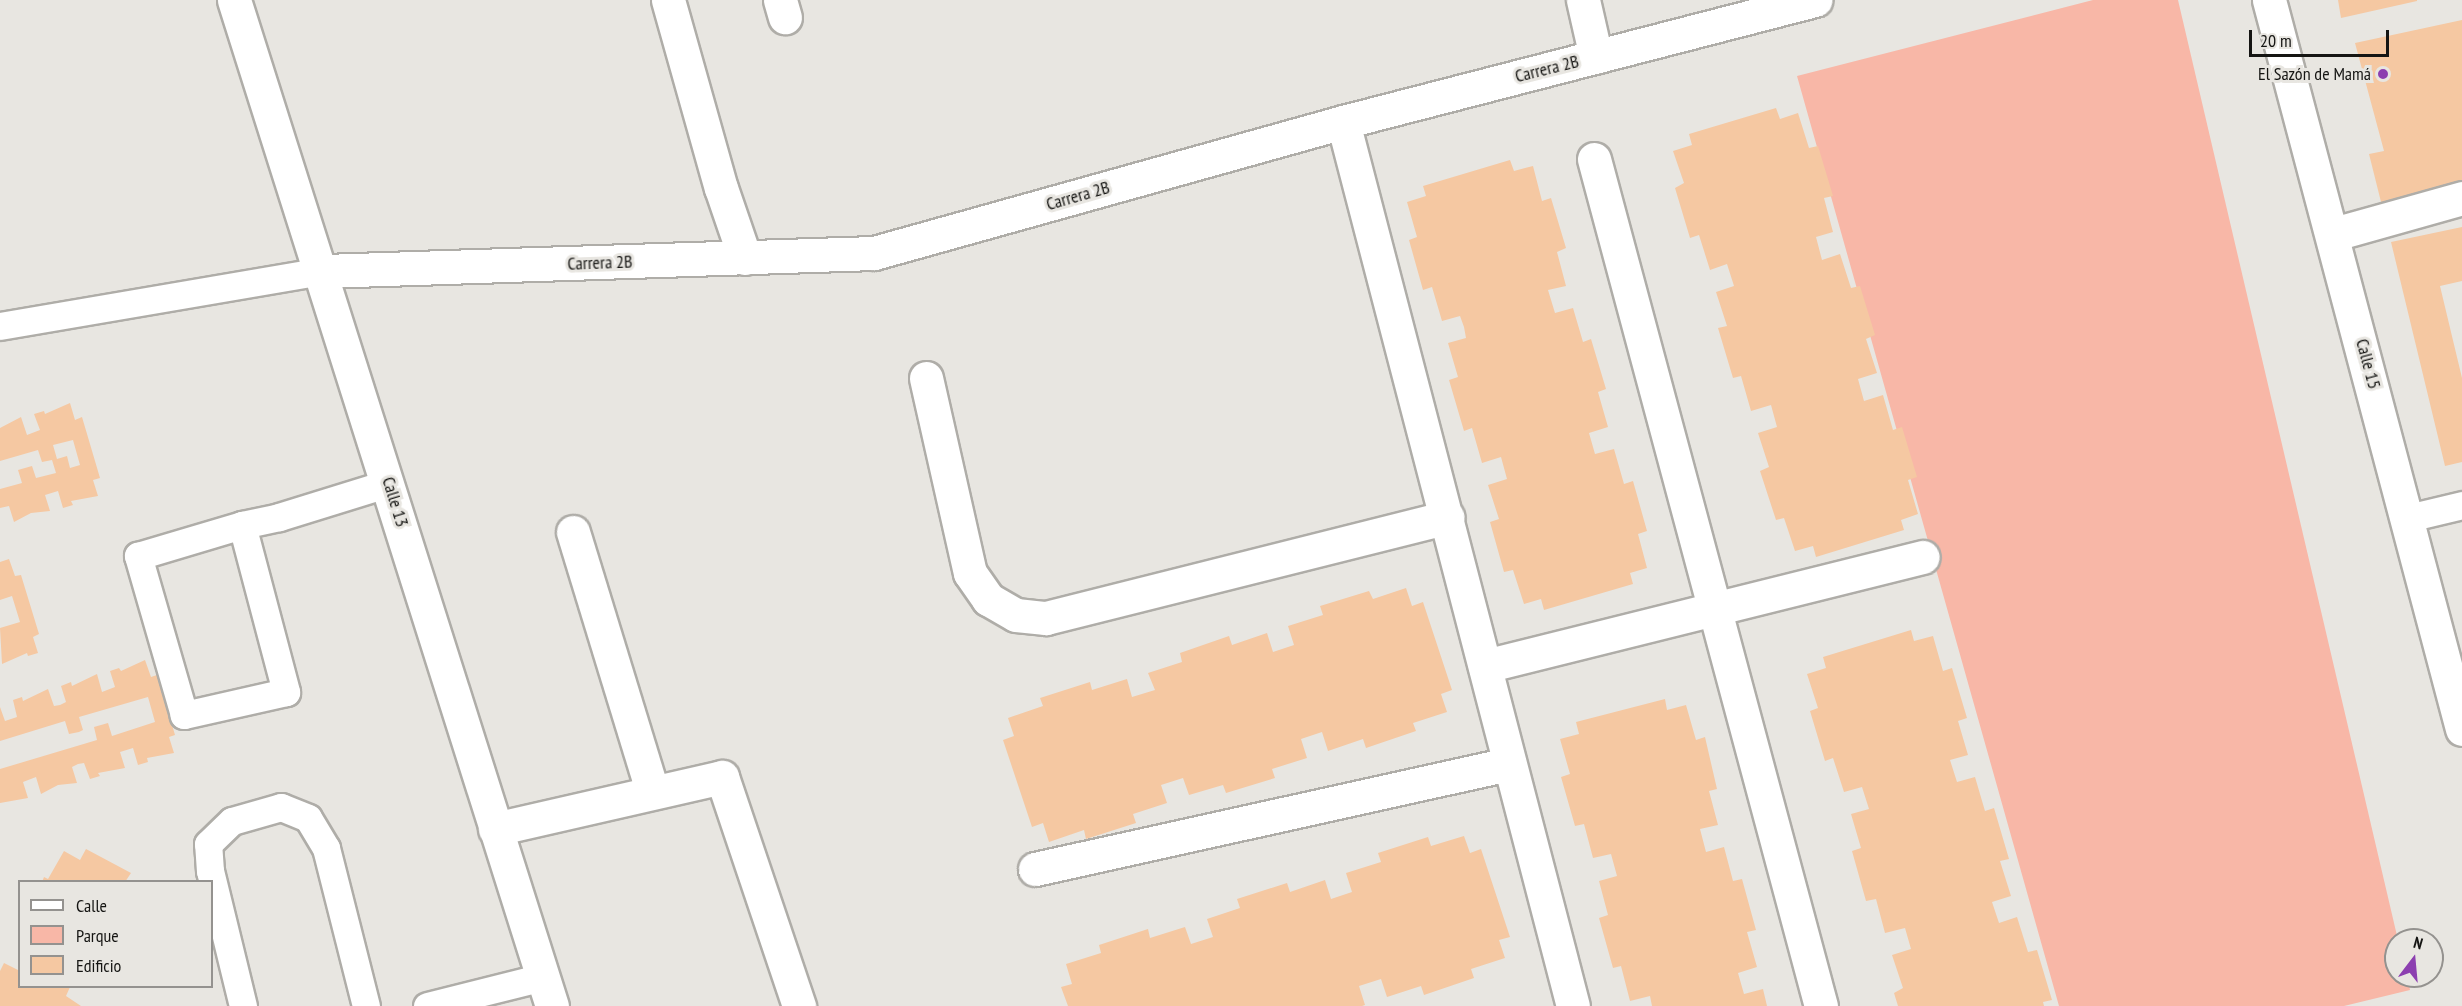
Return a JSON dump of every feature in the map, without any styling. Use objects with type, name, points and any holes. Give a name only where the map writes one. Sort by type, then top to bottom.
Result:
[{"type":"street","name":"Calle 13","points":[[234,0],[389,483],[547,992]]},
{"type":"street","points":[[668,0],[721,188],[746,258]]},
{"type":"street","points":[[1584,0],[1596,57]]},
{"type":"street","name":"Carrera 2B","points":[[322,271],[874,253],[1343,122],[1816,0]]},
{"type":"street","name":"Calle 15","points":[[2269,0],[2334,234],[2462,729]]},
{"type":"street","points":[[1343,122],[1510,764],[1566,1005]]},
{"type":"street","points":[[1594,159],[1821,1006]]},
{"type":"street","points":[[2334,234],[2462,198]]},
{"type":"street","points":[[926,378],[970,573],[988,599],[1016,615],[1046,618],[1447,517]]},
{"type":"street","points":[[573,532],[652,791]]},
{"type":"street","points":[[1485,666],[1923,557]]},
{"type":"street","points":[[1035,869],[1510,764]]},
{"type":"street","points":[[495,830],[652,791],[722,777],[799,1006]]},
{"type":"lane","points":[[0,326],[322,271]]},
{"type":"lane","points":[[242,525],[286,692],[184,715],[138,556],[242,525],[389,483]]},
{"type":"lane","points":[[2408,518],[2462,505]]},
{"type":"lane","points":[[212,880],[208,844],[232,821],[281,807],[308,818],[326,848],[366,1006]]},
{"type":"lane","points":[[213,883],[243,1006]]},
{"type":"lane","points":[[427,1006],[547,992]]},
{"type":"green space","points":[[2093,0],[2178,0],[2395,928],[2384,928],[2384,988],[2410,988],[2410,990],[2344,1006],[2059,1006],[1797,76]]},
{"type":"building","points":[[2338,0],[2417,0],[2417,1],[2341,18]]},
{"type":"building","points":[[2462,20],[2462,189],[2382,206],[2369,154],[2384,151],[2355,43]]},
{"type":"building","points":[[1776,108],[1780,119],[1798,113],[1809,148],[1818,146],[1833,196],[1824,198],[1833,232],[1816,237],[1822,260],[1840,254],[1851,288],[1860,286],[1875,335],[1866,339],[1877,373],[1858,379],[1864,401],[1883,395],[1893,430],[1902,427],[1917,477],[1908,480],[1918,514],[1901,520],[1904,530],[1816,557],[1813,546],[1795,551],[1784,518],[1776,520],[1760,471],[1769,467],[1758,433],[1777,427],[1771,405],[1751,411],[1741,376],[1733,378],[1718,328],[1727,326],[1716,292],[1734,286],[1727,264],[1710,270],[1699,235],[1690,238],[1675,188],[1684,183],[1673,151],[1692,145],[1689,134]]},
{"type":"building","points":[[1510,160],[1514,171],[1533,166],[1542,201],[1551,198],[1566,248],[1557,252],[1566,286],[1548,290],[1555,313],[1573,308],[1583,342],[1591,339],[1606,389],[1598,392],[1608,427],[1589,433],[1595,454],[1614,449],[1624,484],[1633,481],[1647,531],[1638,534],[1647,568],[1630,573],[1633,584],[1544,610],[1541,599],[1524,604],[1513,570],[1504,572],[1490,522],[1499,519],[1488,485],[1507,479],[1501,457],[1482,463],[1472,428],[1464,431],[1449,380],[1458,377],[1448,343],[1466,338],[1464,327],[1460,316],[1442,321],[1432,287],[1423,290],[1409,240],[1417,237],[1407,202],[1426,196],[1423,186]]},
{"type":"building","points":[[2462,227],[2462,281],[2440,286],[2462,378],[2462,462],[2445,466],[2391,242]]},
{"type":"building","points":[[70,403],[75,420],[82,417],[100,478],[93,480],[98,496],[71,501],[73,505],[63,508],[58,491],[45,495],[50,511],[31,513],[14,522],[9,506],[0,508],[0,489],[22,483],[18,470],[32,466],[36,478],[56,473],[52,460],[42,462],[38,450],[0,461],[0,428],[21,417],[27,435],[40,430],[34,414],[44,411],[45,414]],"holes":[[[73,440],[80,465],[70,468],[67,456],[57,459],[53,445]]]},
{"type":"building","points":[[9,559],[15,576],[21,575],[39,634],[33,637],[38,653],[28,656],[27,653],[2,664],[0,628],[20,622],[12,596],[0,600],[0,562]]},
{"type":"building","points":[[1406,588],[1412,606],[1423,602],[1452,690],[1441,694],[1447,712],[1413,723],[1416,731],[1366,748],[1363,739],[1328,751],[1322,732],[1301,739],[1307,758],[1272,769],[1275,778],[1226,793],[1223,785],[1189,795],[1183,778],[1161,785],[1167,803],[1133,814],[1136,823],[1086,839],[1084,830],[1049,842],[1043,823],[1032,827],[1003,740],[1014,736],[1008,718],[1043,706],[1040,698],[1090,682],[1092,690],[1127,679],[1132,697],[1155,690],[1148,673],[1182,662],[1180,653],[1229,636],[1232,645],[1267,633],[1273,652],[1294,645],[1288,626],[1323,615],[1320,606],[1369,591],[1373,599]]},
{"type":"building","points":[[1911,630],[1914,641],[1933,636],[1943,671],[1952,668],[1967,718],[1958,721],[1968,755],[1950,760],[1957,782],[1975,777],[1985,811],[1994,808],[2009,859],[2000,861],[2011,896],[1992,902],[1999,923],[2017,917],[2028,952],[2037,950],[2052,1000],[2043,1002],[2044,1006],[1898,1006],[1894,993],[1903,988],[1892,955],[1911,949],[1905,928],[1885,933],[1876,899],[1866,901],[1852,851],[1861,848],[1851,814],[1869,809],[1862,787],[1844,792],[1833,758],[1825,761],[1810,711],[1818,708],[1807,674],[1826,668],[1823,657]]},
{"type":"building","points":[[145,660],[151,677],[157,675],[175,735],[169,737],[174,753],[147,758],[148,762],[138,765],[133,748],[120,752],[125,768],[98,773],[100,776],[90,779],[84,763],[78,764],[72,767],[77,783],[58,785],[41,794],[36,777],[23,782],[28,798],[0,803],[0,769],[97,740],[94,727],[108,723],[112,736],[155,722],[148,697],[79,717],[83,730],[79,732],[69,734],[65,721],[0,741],[0,707],[5,721],[17,717],[13,700],[22,697],[23,701],[48,689],[54,706],[60,705],[66,702],[61,686],[71,682],[72,686],[97,674],[102,692],[115,687],[110,671],[119,668],[121,671]]},
{"type":"building","points":[[1665,699],[1667,710],[1686,705],[1696,740],[1705,737],[1717,789],[1709,791],[1718,825],[1700,829],[1706,852],[1724,847],[1733,881],[1742,879],[1756,930],[1747,932],[1757,967],[1738,973],[1744,994],[1763,989],[1767,1006],[1652,1006],[1650,996],[1630,1001],[1621,966],[1613,968],[1599,918],[1608,915],[1599,881],[1617,876],[1611,854],[1593,858],[1584,824],[1575,826],[1561,777],[1570,774],[1560,739],[1579,734],[1576,722]]},
{"type":"building","points":[[1464,836],[1470,853],[1481,849],[1510,937],[1499,940],[1505,958],[1471,969],[1474,978],[1424,995],[1421,986],[1387,997],[1381,979],[1359,986],[1365,1005],[1362,1006],[1068,1006],[1061,987],[1072,984],[1066,964],[1101,953],[1099,945],[1148,929],[1150,938],[1185,927],[1191,944],[1213,937],[1207,919],[1240,908],[1237,899],[1287,883],[1290,892],[1325,880],[1331,899],[1352,892],[1346,873],[1381,862],[1378,853],[1428,837],[1431,846]]},
{"type":"building","points":[[86,849],[131,873],[126,880],[43,880],[44,877],[48,879],[64,851],[80,860]]},
{"type":"building","points":[[4,963],[18,970],[18,988],[70,988],[66,996],[81,1006],[0,1006],[0,971]]},
{"type":"place","name":"El Sazón de Mamá","points":[[2383,74]]}]
